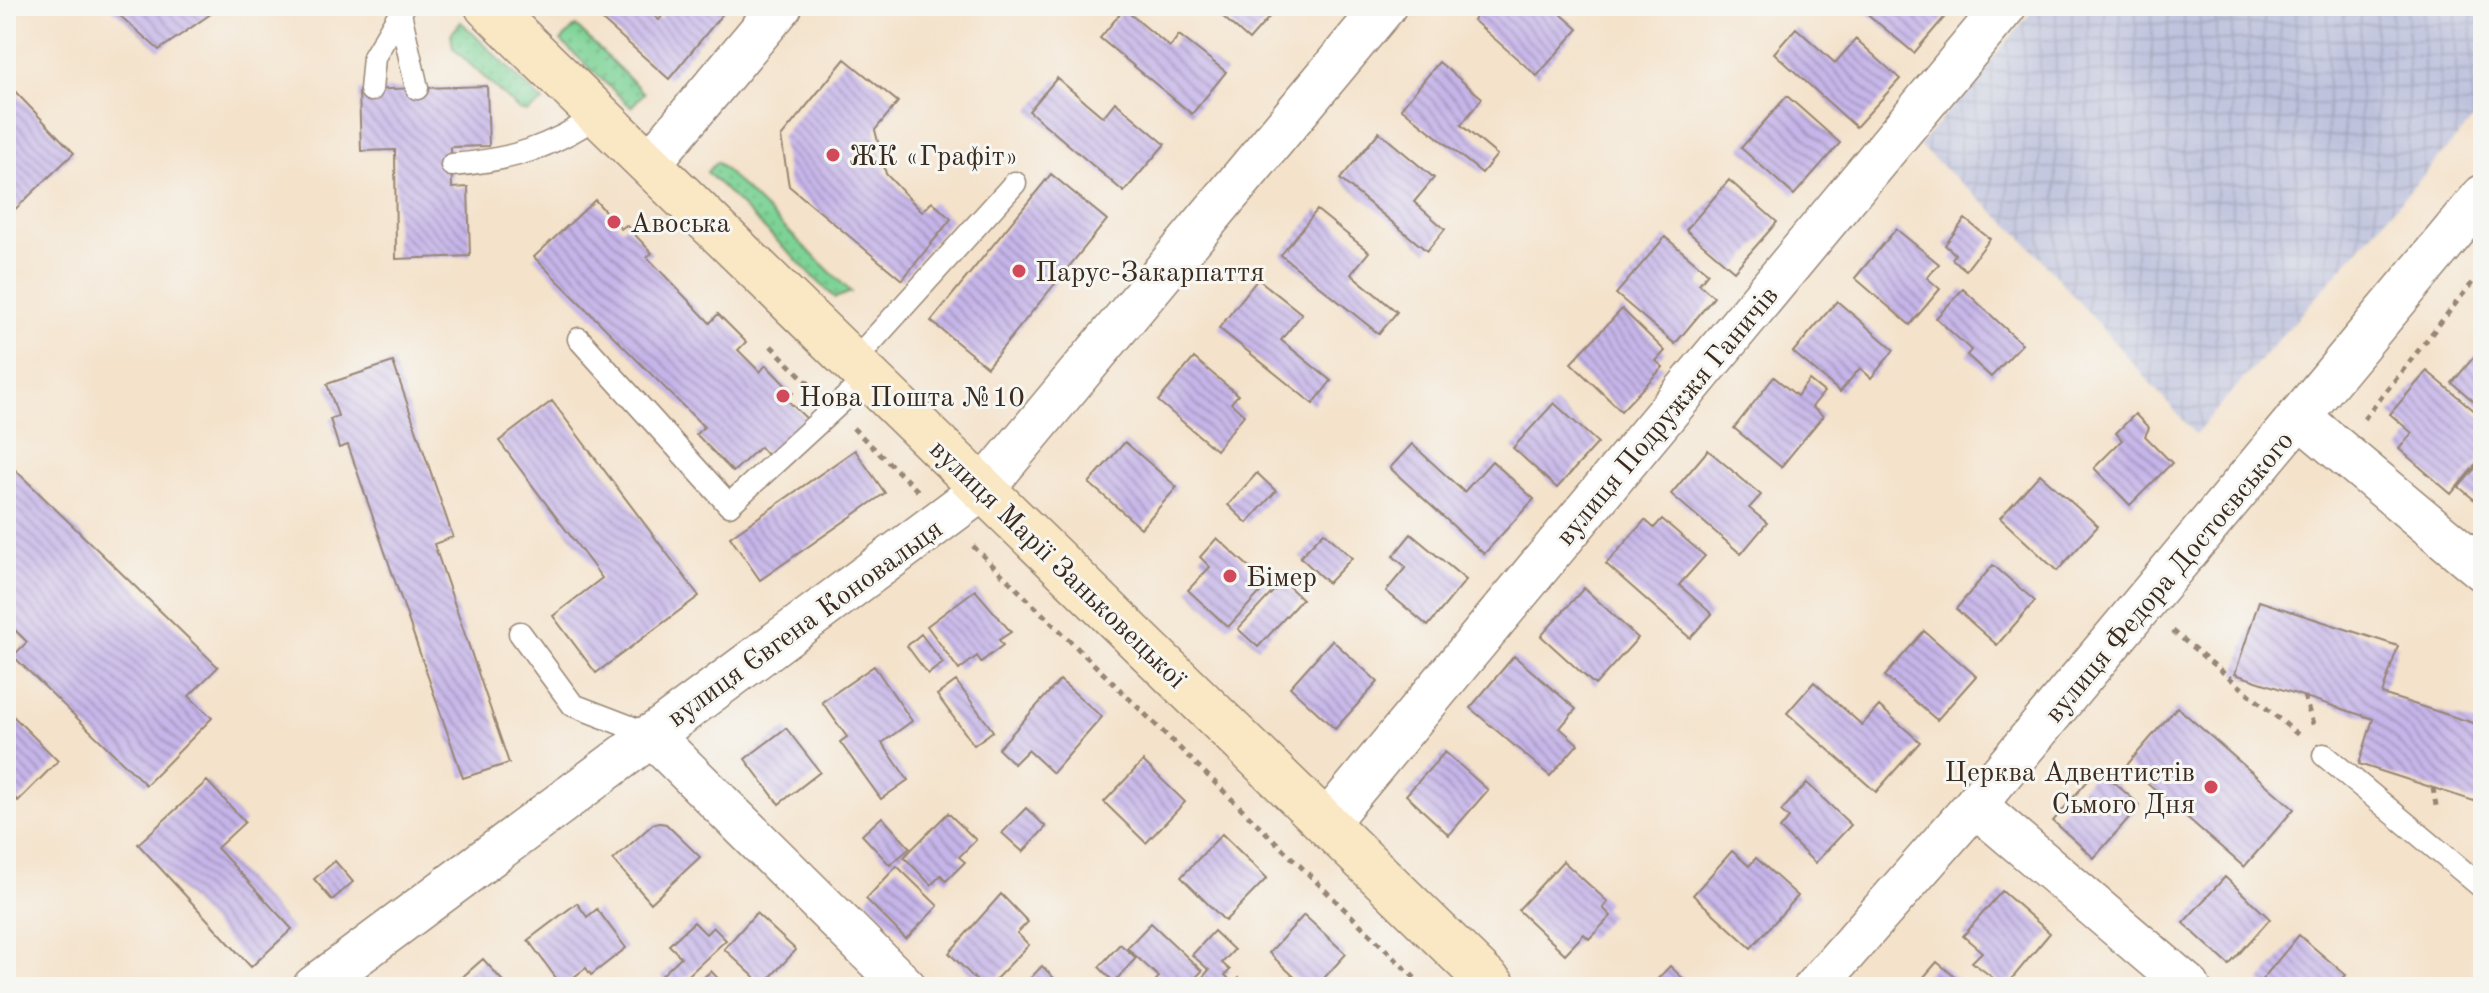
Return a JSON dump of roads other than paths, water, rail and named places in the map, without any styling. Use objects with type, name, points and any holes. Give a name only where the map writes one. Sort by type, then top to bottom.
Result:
[{"type":"street","name":"вулиця Марії Заньковецької","points":[[487,6],[1494,987]]},
{"type":"street","points":[[649,164],[781,6]]},
{"type":"street","name":"вулиця Євгена Коновальця","points":[[337,981],[651,735],[983,489],[1385,6]]},
{"type":"street","name":"вулиця Подружжя Ганичів","points":[[1326,823],[2005,6]]},
{"type":"street","name":"вулиця Федора Достоєвського","points":[[1815,987],[1975,805],[2301,418],[2483,196]]},
{"type":"street","points":[[2301,418],[2483,570]]},
{"type":"street","points":[[651,735],[905,987]]},
{"type":"street","points":[[1975,805],[2189,987]]},
{"type":"lane","points":[[402,9],[417,88]]},
{"type":"lane","points":[[371,90],[374,57],[402,9]]},
{"type":"lane","points":[[452,165],[516,155],[555,144],[599,115]]},
{"type":"lane","points":[[466,146],[516,155]]},
{"type":"lane","points":[[579,339],[729,505],[834,410],[861,370],[1015,183]]},
{"type":"lane","points":[[520,633],[573,705],[651,735]]},
{"type":"lane","points":[[2324,755],[2483,888]]},
{"type":"place","name":"ЖК «Графіт»","points":[[833,155]]},
{"type":"place","name":"Авоська","points":[[614,222]]},
{"type":"place","name":"Парус-Закарпаття","points":[[1019,271]]},
{"type":"place","name":"Нова Пошта №10","points":[[783,396]]},
{"type":"place","name":"Бімер","points":[[1230,576]]},
{"type":"place","name":"Церква Адвентистів Сьмого Дня","points":[[2211,787]]}]
